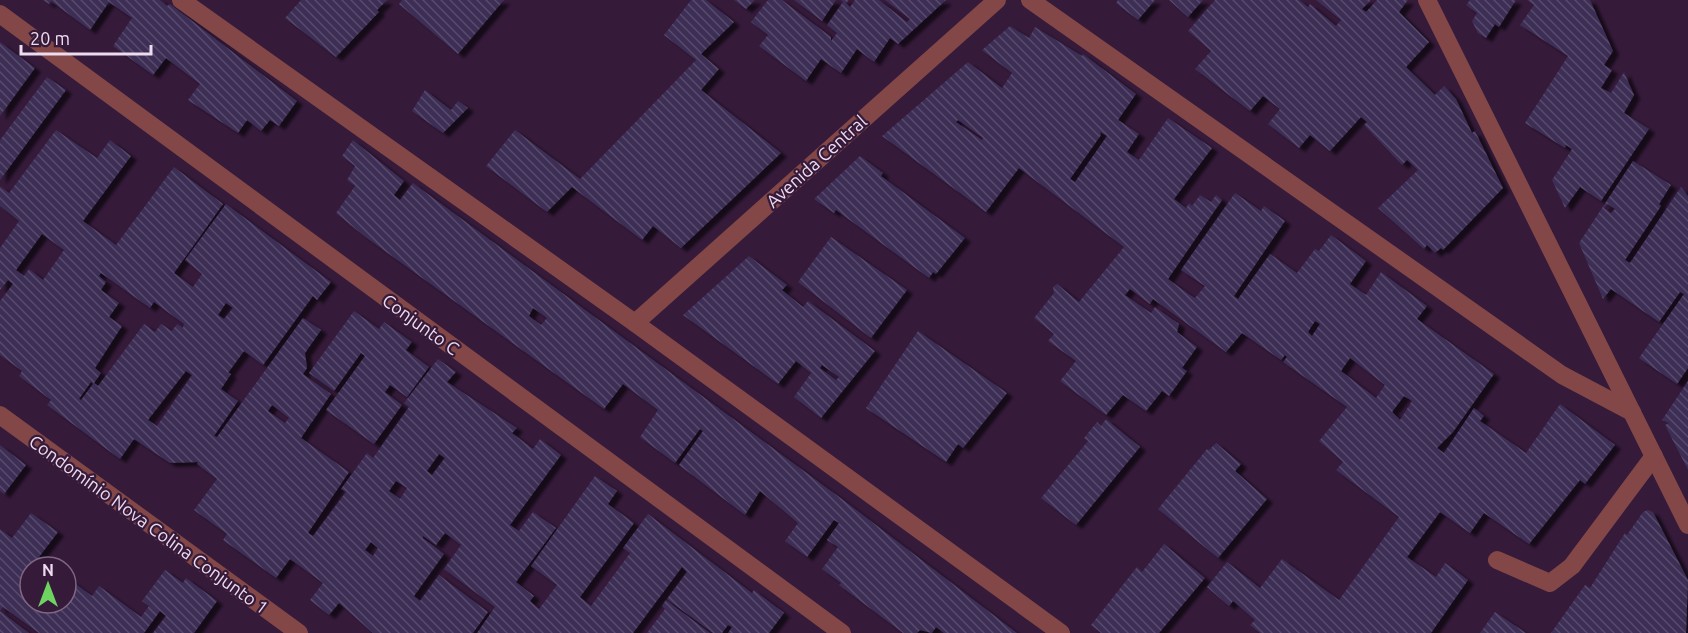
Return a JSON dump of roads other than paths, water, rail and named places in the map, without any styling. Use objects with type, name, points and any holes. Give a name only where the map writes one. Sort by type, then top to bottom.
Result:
[{"type":"street","points":[[182,0],[635,323],[1061,633]]},
{"type":"street","name":"Avenida Central","points":[[635,323],[997,0]]},
{"type":"street","points":[[1030,0],[1562,375],[1632,412]]},
{"type":"street","points":[[1427,0],[1688,525]]},
{"type":"street","name":"Conjunto C","points":[[0,14],[842,633]]},
{"type":"street","name":"Condomínio Nova Colina Conjunto 1","points":[[0,416],[299,633]]},
{"type":"street","points":[[1497,560],[1550,583],[1572,566],[1654,456]]}]
